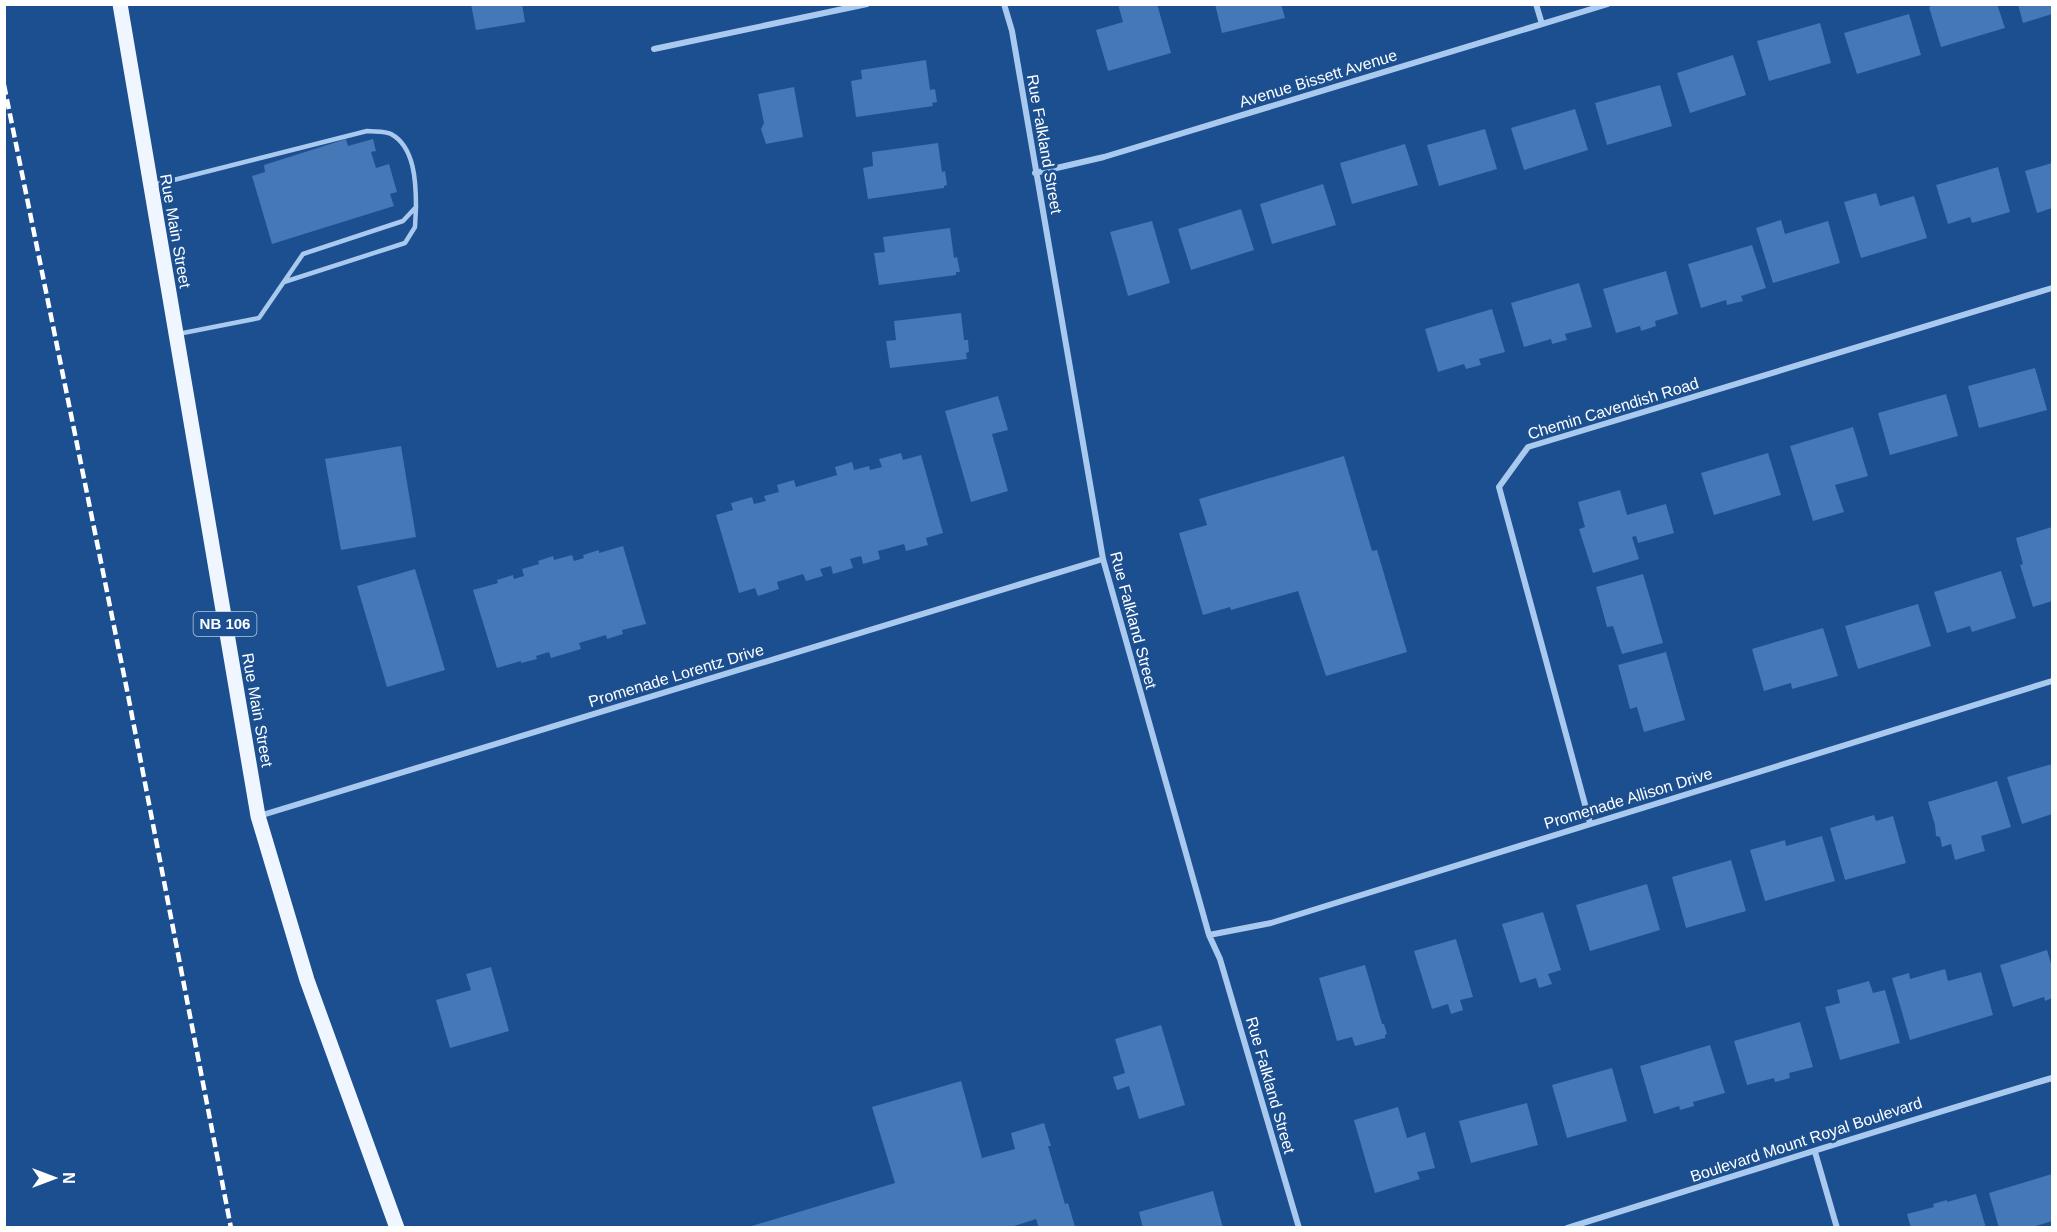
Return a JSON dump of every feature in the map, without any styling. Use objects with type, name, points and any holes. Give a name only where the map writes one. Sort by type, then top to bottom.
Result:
[{"type":"main road","name":"Rue Main Street","points":[[120,4],[258,816],[307,980],[397,1227]]},
{"type":"street","points":[[654,49],[867,4]]},
{"type":"street","name":"Rue Falkland Street","points":[[1004,4],[1012,31],[1102,560],[1209,935],[1220,959],[1299,1227]]},
{"type":"street","points":[[1536,4],[1542,24]]},
{"type":"street","name":"Avenue Bissett Avenue","points":[[1035,173],[1104,157],[1608,4]]},
{"type":"street","name":"Chemin Cavendish Road","points":[[1590,824],[1499,487],[1528,447],[2052,288]]},
{"type":"street","name":"Promenade Lorentz Drive","points":[[258,816],[1102,560]]},
{"type":"street","name":"Promenade Allison Drive","points":[[1209,935],[1271,922],[2052,681]]},
{"type":"street","name":"Boulevard Mount Royal Boulevard","points":[[1567,1227],[2052,1078]]},
{"type":"street","points":[[1815,1152],[1837,1227]]},
{"type":"lane","points":[[150,186],[368,131],[389,133],[403,143],[416,184],[415,227],[405,243],[284,282]]},
{"type":"lane","points":[[175,334],[259,318],[303,254],[403,221],[416,207]]},
{"type":"building","points":[[471,4],[522,4],[525,22],[476,30]]},
{"type":"building","points":[[1118,4],[1157,4],[1171,53],[1108,71],[1096,30],[1123,22]]},
{"type":"building","points":[[1215,4],[1281,4],[1285,18],[1222,33]]},
{"type":"building","points":[[1938,4],[1997,4],[2005,28],[1941,47],[1929,7]]},
{"type":"building","points":[[2018,4],[2052,4],[2052,14],[2023,23]]},
{"type":"building","points":[[1909,14],[1921,55],[1857,74],[1844,33]]},
{"type":"building","points":[[1820,23],[1831,63],[1769,81],[1757,41]]},
{"type":"building","points":[[1733,55],[1746,95],[1690,113],[1677,73]]},
{"type":"building","points":[[926,60],[930,90],[935,89],[937,102],[932,103],[933,106],[856,117],[851,81],[862,79],[861,70]]},
{"type":"building","points":[[1660,85],[1672,126],[1607,145],[1595,103]]},
{"type":"building","points":[[794,87],[803,137],[766,144],[761,129],[764,123],[758,94]]},
{"type":"building","points":[[1575,109],[1588,150],[1524,170],[1511,128]]},
{"type":"building","points":[[1485,129],[1497,169],[1439,186],[1427,145]]},
{"type":"building","points":[[346,139],[348,146],[373,139],[376,151],[371,152],[376,168],[389,164],[397,192],[390,194],[394,206],[272,244],[252,176],[265,172],[264,165]]},
{"type":"building","points":[[938,143],[942,172],[945,171],[947,185],[944,188],[868,199],[863,168],[873,166],[872,152]]},
{"type":"building","points":[[1405,144],[1418,185],[1352,204],[1340,163]]},
{"type":"building","points":[[2052,163],[2052,208],[2037,213],[2025,171]]},
{"type":"building","points":[[1998,167],[2010,212],[1972,223],[1970,217],[1948,224],[1936,185]]},
{"type":"building","points":[[1323,184],[1336,225],[1272,244],[1260,204]]},
{"type":"building","points":[[1876,193],[1880,206],[1914,196],[1927,238],[1861,258],[1844,202]]},
{"type":"building","points":[[1241,209],[1254,250],[1191,270],[1178,229]]},
{"type":"building","points":[[1781,220],[1785,234],[1828,221],[1840,263],[1773,283],[1756,228]]},
{"type":"building","points":[[1152,221],[1170,283],[1128,296],[1110,232]]},
{"type":"building","points":[[950,228],[954,258],[957,257],[960,272],[956,272],[956,275],[879,285],[874,253],[885,252],[883,237]]},
{"type":"building","points":[[1752,245],[1766,288],[1741,296],[1743,301],[1727,305],[1726,300],[1701,308],[1688,264]]},
{"type":"building","points":[[1666,271],[1678,314],[1655,321],[1656,326],[1641,331],[1640,326],[1616,333],[1603,289]]},
{"type":"building","points":[[1579,283],[1592,327],[1565,334],[1567,340],[1552,344],[1551,339],[1524,347],[1511,303]]},
{"type":"building","points":[[1492,309],[1505,352],[1479,359],[1481,365],[1466,369],[1464,364],[1438,372],[1425,329]]},
{"type":"building","points":[[961,313],[964,340],[968,340],[967,359],[890,368],[886,341],[896,340],[894,321]]},
{"type":"building","points":[[2035,368],[2047,410],[1979,428],[1968,386]]},
{"type":"building","points":[[1946,394],[1958,436],[1890,455],[1878,413]]},
{"type":"building","points":[[998,396],[1008,430],[992,434],[1008,491],[971,502],[945,411]]},
{"type":"building","points":[[1853,427],[1868,476],[1835,485],[1844,512],[1813,521],[1790,446]]},
{"type":"building","points":[[401,446],[416,537],[341,550],[325,459]]},
{"type":"building","points":[[901,453],[903,460],[921,455],[943,533],[926,538],[928,545],[906,551],[904,544],[878,551],[880,559],[863,564],[861,556],[850,559],[853,568],[833,574],[831,566],[820,569],[823,576],[806,581],[803,574],[777,582],[779,589],[758,596],[755,588],[739,593],[716,515],[733,510],[731,503],[752,497],[754,504],[766,501],[764,496],[779,492],[777,485],[794,480],[796,487],[837,475],[835,467],[852,462],[854,470],[869,466],[870,470],[882,467],[879,459]]},
{"type":"building","points":[[1768,453],[1781,495],[1714,515],[1701,473]]},
{"type":"building","points":[[1344,456],[1372,551],[1377,550],[1407,652],[1326,676],[1298,591],[1231,610],[1230,607],[1203,615],[1179,533],[1207,525],[1199,499]]},
{"type":"building","points":[[1620,490],[1627,515],[1666,504],[1674,533],[1638,543],[1636,536],[1632,537],[1639,559],[1593,573],[1579,529],[1585,527],[1578,502]]},
{"type":"building","points":[[2052,527],[2052,601],[2033,607],[2020,565],[2023,564],[2016,538]]},
{"type":"building","points":[[623,546],[646,624],[622,630],[623,634],[607,639],[606,635],[579,643],[581,649],[551,658],[549,652],[536,656],[537,659],[497,668],[473,590],[498,583],[497,580],[513,575],[514,579],[524,576],[522,569],[539,564],[538,561],[553,556],[554,560],[572,555],[574,561],[584,558],[583,555],[599,550],[599,553]]},
{"type":"building","points":[[415,569],[445,670],[387,687],[357,586]]},
{"type":"building","points":[[2001,571],[2016,618],[1972,632],[1970,626],[1947,633],[1934,592]]},
{"type":"building","points":[[1643,574],[1663,643],[1622,654],[1613,626],[1607,627],[1596,587]]},
{"type":"building","points":[[1918,604],[1931,646],[1858,669],[1845,626]]},
{"type":"building","points":[[1823,628],[1838,676],[1792,689],[1791,683],[1764,691],[1752,649]]},
{"type":"building","points":[[1666,652],[1685,720],[1644,732],[1637,707],[1630,709],[1618,665]]},
{"type":"building","points":[[2052,764],[2052,814],[2022,824],[2007,777]]},
{"type":"building","points":[[1997,781],[2011,827],[1981,836],[1985,851],[1955,860],[1951,844],[1942,847],[1940,837],[1936,836],[1928,802]]},
{"type":"building","points":[[1874,815],[1876,821],[1893,816],[1906,863],[1845,880],[1830,828]]},
{"type":"building","points":[[1822,836],[1835,881],[1765,901],[1750,850],[1785,840],[1786,846]]},
{"type":"building","points":[[1731,860],[1746,911],[1686,928],[1672,877]]},
{"type":"building","points":[[1647,884],[1660,930],[1590,951],[1576,905]]},
{"type":"building","points":[[1543,912],[1561,970],[1548,974],[1552,984],[1539,988],[1536,978],[1520,983],[1502,924]]},
{"type":"building","points":[[1456,939],[1473,997],[1460,1000],[1463,1010],[1451,1014],[1448,1004],[1432,1009],[1414,951]]},
{"type":"building","points":[[2047,950],[2052,967],[2052,998],[2045,1001],[2044,997],[2013,1007],[2000,965]]},
{"type":"building","points":[[1365,965],[1387,1034],[1385,1038],[1355,1046],[1352,1037],[1337,1041],[1319,978]]},
{"type":"building","points":[[491,967],[509,1031],[450,1048],[436,1000],[471,990],[466,974]]},
{"type":"building","points":[[1945,969],[1948,981],[1981,972],[1993,1015],[1910,1040],[1892,978],[1909,973],[1910,979]]},
{"type":"building","points":[[1869,981],[1873,993],[1885,990],[1900,1043],[1840,1060],[1825,1007],[1840,1003],[1837,990]]},
{"type":"building","points":[[1800,1022],[1813,1067],[1789,1073],[1790,1078],[1775,1082],[1774,1078],[1747,1085],[1734,1041]]},
{"type":"building","points":[[1161,1025],[1185,1105],[1139,1119],[1129,1086],[1117,1090],[1113,1077],[1125,1073],[1115,1039]]},
{"type":"building","points":[[1710,1045],[1725,1093],[1693,1102],[1694,1106],[1680,1110],[1679,1106],[1654,1114],[1640,1066]]},
{"type":"building","points":[[1612,1068],[1627,1121],[1567,1138],[1552,1085]]},
{"type":"building","points":[[961,1081],[982,1158],[1015,1149],[1011,1133],[1044,1123],[1051,1146],[1048,1146],[1065,1204],[1068,1203],[1075,1227],[1039,1228],[1036,1219],[1008,1228],[745,1228],[895,1183],[872,1107]]},
{"type":"building","points":[[1527,1103],[1538,1145],[1471,1163],[1459,1121]]},
{"type":"building","points":[[1398,1107],[1407,1138],[1425,1132],[1435,1168],[1417,1172],[1420,1179],[1375,1193],[1354,1120]]},
{"type":"building","points":[[2052,1174],[2052,1221],[2030,1228],[1999,1228],[1989,1193]]},
{"type":"building","points":[[1213,1191],[1223,1228],[1143,1228],[1139,1212]]},
{"type":"building","points":[[1976,1194],[1986,1228],[1911,1228],[1907,1214],[1934,1207],[1933,1204]]},
{"type":"railway","points":[[4,85],[128,695],[231,1228]]}]
